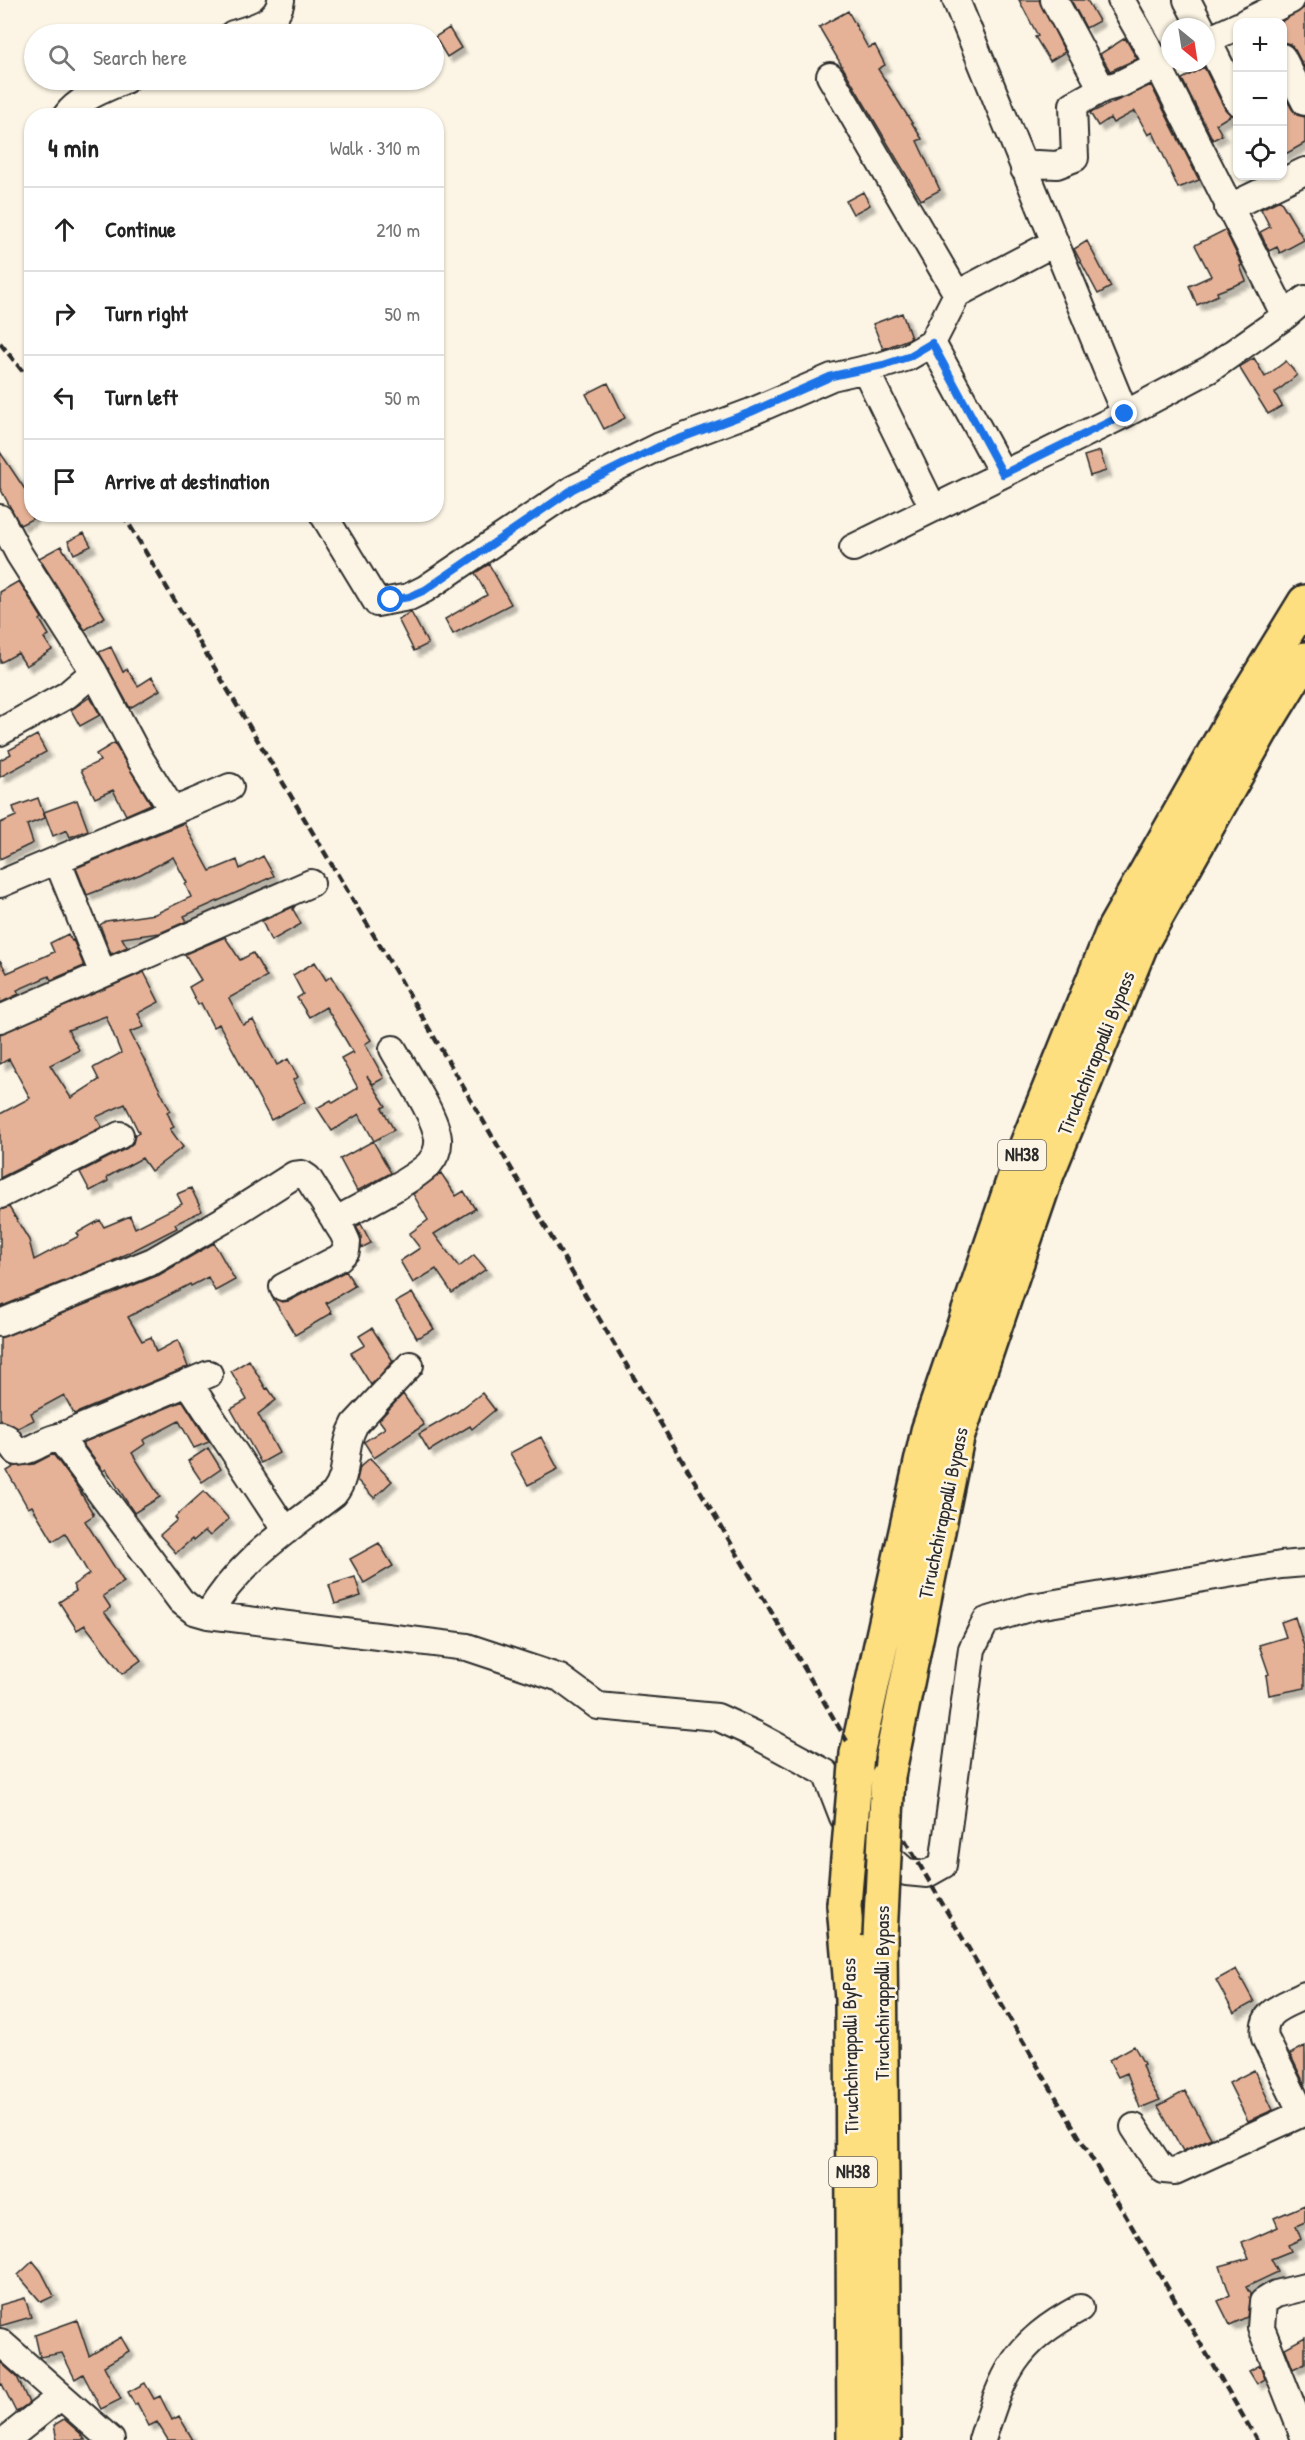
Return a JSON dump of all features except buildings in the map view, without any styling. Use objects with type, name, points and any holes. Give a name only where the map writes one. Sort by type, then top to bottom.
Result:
[{"type":"highway","name":"Tiruchchirappalli Bypass","points":[[844,1905],[857,1754],[928,1431],[1019,1164],[1114,929],[1235,716],[1305,602]]},
{"type":"highway","name":"Tiruchchirappalli Bypass","points":[[884,2440],[880,1937],[888,1776],[957,1438],[1047,1174],[1142,942],[1261,730],[1305,659]]},
{"type":"highway","name":"Tiruchchirappalli ByPass","points":[[844,1905],[852,1999],[854,2440]]},
{"type":"street","points":[[263,24],[275,16],[281,0]]},
{"type":"street","points":[[956,0],[1125,414]]},
{"type":"street","points":[[1054,0],[1102,89]]},
{"type":"street","points":[[1121,0],[1161,58]]},
{"type":"street","points":[[1187,0],[1196,18]]},
{"type":"street","points":[[1256,15],[1291,0]]},
{"type":"street","points":[[1215,33],[1233,28]]},
{"type":"street","points":[[1215,56],[1233,92]]},
{"type":"street","points":[[1024,169],[1037,164],[1057,165],[1075,158],[1073,105],[1102,89],[1120,84],[1161,64]]},
{"type":"street","points":[[1287,67],[1305,102]]},
{"type":"street","points":[[1168,72],[1228,208],[1285,316]]},
{"type":"street","points":[[830,76],[957,294]]},
{"type":"street","points":[[71,108],[104,90]]},
{"type":"street","points":[[1287,177],[1305,171]]},
{"type":"street","points":[[1228,208],[1276,180]]},
{"type":"street","points":[[328,522],[377,603],[409,597],[425,590],[573,489],[660,446],[751,412],[832,376],[908,357],[932,343],[957,294],[1054,243]]},
{"type":"street","points":[[853,548],[1125,414],[1210,369],[1285,316],[1305,299]]},
{"type":"street","points":[[932,343],[1003,474]]},
{"type":"street","points":[[866,369],[933,508]]},
{"type":"street","points":[[0,518],[19,554],[94,672],[139,757],[173,811]]},
{"type":"street","points":[[0,732],[67,695],[94,672]]},
{"type":"street","points":[[0,884],[230,787]]},
{"type":"street","points":[[57,860],[103,974]]},
{"type":"street","points":[[0,1019],[311,883]]},
{"type":"street","points":[[335,1221],[409,1178],[427,1165],[437,1153],[438,1139],[432,1120],[393,1049]]},
{"type":"street","points":[[0,1195],[120,1135]]},
{"type":"street","points":[[0,1323],[153,1261],[294,1175],[302,1174],[308,1178],[347,1242],[346,1251],[283,1287]]},
{"type":"street","points":[[208,1615],[221,1593],[239,1571],[334,1494],[342,1484],[348,1436],[355,1424],[410,1365]]},
{"type":"street","points":[[0,1435],[8,1438],[17,1452],[23,1452],[51,1438],[59,1437],[199,1378],[286,1531]]},
{"type":"street","points":[[59,1437],[181,1601],[194,1611],[208,1615],[467,1647],[560,1678],[598,1706],[717,1717],[826,1773],[843,1817],[906,1872],[927,1874],[943,1865],[972,1649],[986,1621],[1032,1607],[1281,1565],[1305,1563]]},
{"type":"street","points":[[1134,2127],[1164,2170],[1175,2171],[1303,2113],[1265,2038],[1263,2025],[1268,2015],[1305,1995]]},
{"type":"street","points":[[1305,2287],[1276,2294],[1263,2302],[1261,2328],[1305,2439]]},
{"type":"street","points":[[982,2440],[1007,2371],[1029,2341],[1056,2321],[1080,2308]]},
{"type":"street","points":[[0,2342],[111,2440]]},
{"type":"street","points":[[6,2440],[61,2396]]},
{"type":"railway","points":[[0,343],[24,373]]},
{"type":"railway","points":[[128,522],[407,991],[1257,2440]]},
{"type":"route","points":[[391,600],[409,597],[425,590],[573,489],[660,446],[751,412],[832,376],[908,357],[932,343],[1003,474],[1125,414]]}]
